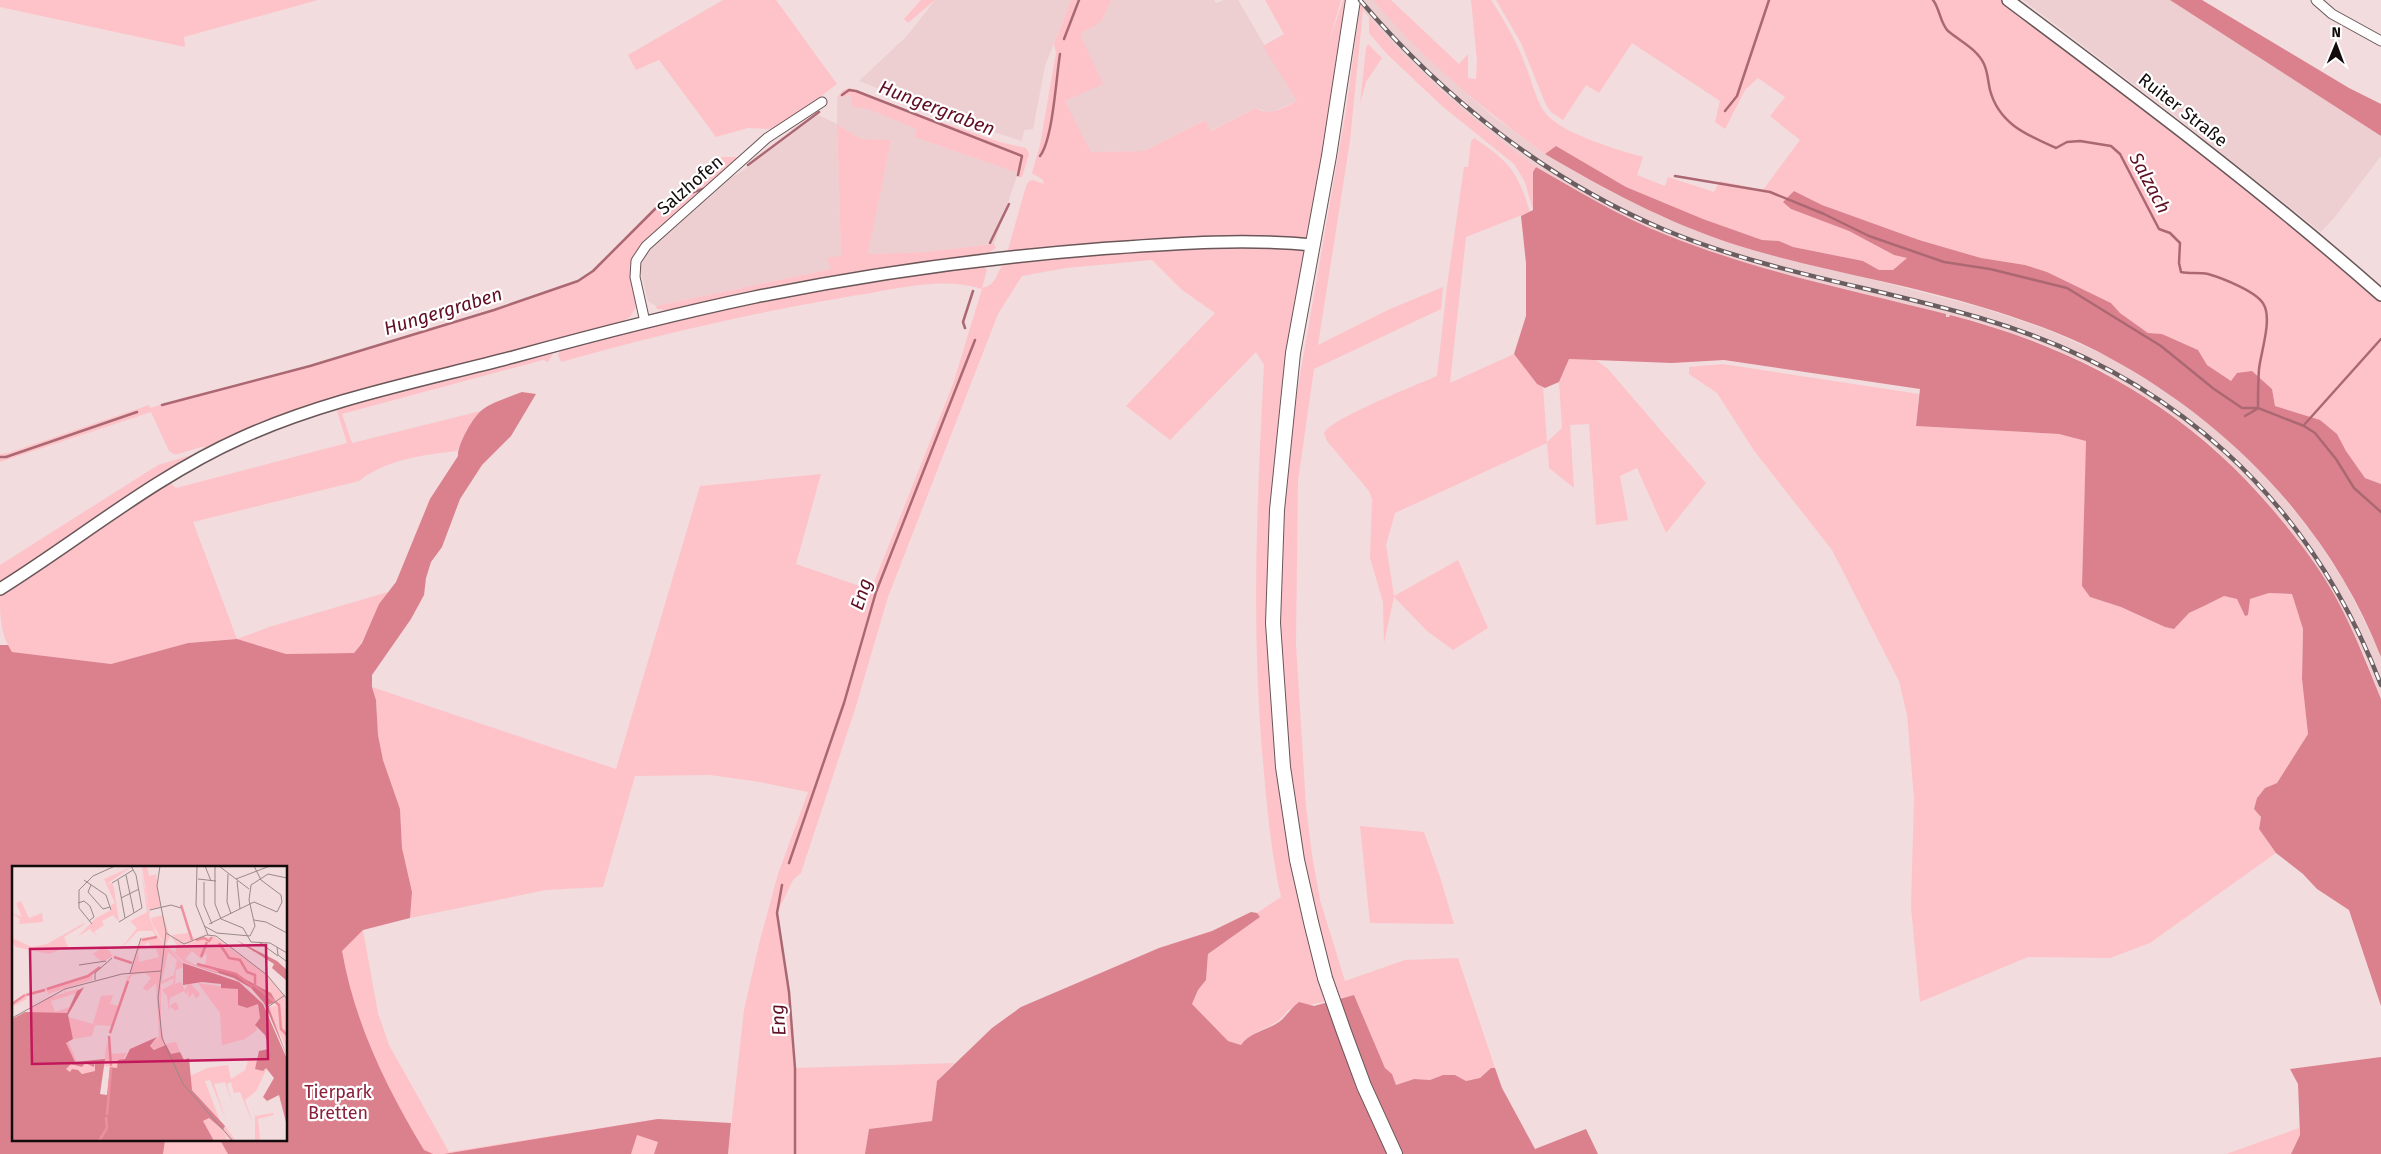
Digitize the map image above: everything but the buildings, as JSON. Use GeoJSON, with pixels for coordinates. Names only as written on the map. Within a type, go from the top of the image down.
{"type":"FeatureCollection","features":[{"type":"Feature","properties":{"kind":"main road"},"geometry":{"type":"LineString","coordinates":[[1353,0],[1313,245],[1293,353],[1277,510],[1273,623],[1283,767],[1297,860],[1325,978],[1364,1086],[1395,1154]]}},
{"type":"Feature","properties":{"kind":"street","name":"Ruiter Straße"},"geometry":{"type":"LineString","coordinates":[[2008,0],[2163,116],[2332,252],[2381,295]]}},
{"type":"Feature","properties":{"kind":"street"},"geometry":{"type":"LineString","coordinates":[[2316,0],[2332,14],[2381,42]]}},
{"type":"Feature","properties":{"kind":"street","name":"Salzhofen"},"geometry":{"type":"LineString","coordinates":[[645,322],[635,277],[636,261],[646,246],[768,138],[822,102]]}},
{"type":"Feature","properties":{"kind":"street"},"geometry":{"type":"LineString","coordinates":[[0,589],[157,483],[241,438],[338,403],[645,322],[755,297],[841,281],[998,258],[1177,244],[1268,243],[1313,245]]}},
{"type":"Feature","properties":{"kind":"shaded area"},"geometry":{"type":"Polygon","coordinates":[[[935,0],[1071,0],[1045,66],[1033,129],[1024,130],[1022,141],[975,126],[859,81],[907,36],[935,0]]]}},
{"type":"Feature","properties":{"kind":"shaded area"},"geometry":{"type":"Polygon","coordinates":[[[1111,0],[1214,0],[1216,3],[1224,0],[1238,0],[1297,101],[1270,113],[1256,108],[1210,131],[1204,120],[1144,151],[1091,152],[1065,101],[1102,84],[1080,34],[1101,22],[1111,0]]]}},
{"type":"Feature","properties":{"kind":"shaded area"},"geometry":{"type":"Polygon","coordinates":[[[1354,0],[1373,0],[1434,64],[1490,114],[1545,154],[1605,189],[1669,220],[1734,244],[1983,308],[2045,329],[2107,356],[2165,391],[2218,431],[2268,479],[2311,531],[2347,586],[2377,647],[2381,657],[2381,699],[2364,654],[2299,541],[2257,490],[2209,443],[2157,404],[2101,370],[2041,343],[1979,322],[1950,315],[1949,317],[1946,314],[1728,258],[1663,234],[1597,202],[1536,167],[1479,125],[1423,75],[1354,0]]]}},
{"type":"Feature","properties":{"kind":"shaded area"},"geometry":{"type":"Polygon","coordinates":[[[2023,0],[2170,0],[2381,136],[2381,156],[2334,218],[2321,232],[2169,111],[2023,0]]]}},
{"type":"Feature","properties":{"kind":"shaded area"},"geometry":{"type":"Polygon","coordinates":[[[850,95],[853,107],[868,109],[918,129],[914,137],[1018,173],[994,244],[926,252],[868,254],[891,140],[861,139],[837,125],[841,257],[831,269],[656,306],[648,301],[640,269],[646,246],[718,184],[738,174],[818,115],[837,124],[837,98],[850,95]]]}},
{"type":"Feature","properties":{"kind":"green space"},"geometry":{"type":"Polygon","coordinates":[[[0,0],[318,0],[184,37],[185,47],[0,7],[0,0]]]}},
{"type":"Feature","properties":{"kind":"green space"},"geometry":{"type":"Polygon","coordinates":[[[723,0],[776,0],[837,84],[780,127],[768,129],[748,128],[716,137],[659,60],[636,70],[628,55],[723,0]]]}},
{"type":"Feature","properties":{"kind":"green space"},"geometry":{"type":"Polygon","coordinates":[[[921,0],[935,0],[908,23],[904,19],[921,0]]]}},
{"type":"Feature","properties":{"kind":"green space"},"geometry":{"type":"Polygon","coordinates":[[[1071,0],[1111,0],[1101,22],[1080,34],[1103,84],[1065,101],[1091,152],[1144,151],[1205,120],[1211,131],[1256,108],[1261,111],[1271,112],[1282,109],[1297,101],[1263,46],[1284,34],[1265,0],[1341,0],[1329,42],[1343,0],[1353,0],[1290,329],[1278,502],[1346,110],[1361,0],[1364,0],[1350,141],[1318,345],[1390,309],[1443,287],[1441,309],[1314,369],[1298,481],[1296,644],[1306,806],[1312,855],[1320,900],[1345,981],[1405,960],[1458,958],[1495,1068],[1491,1068],[1480,1078],[1466,1081],[1455,1075],[1443,1075],[1430,1080],[1414,1079],[1396,1085],[1392,1074],[1385,1068],[1354,995],[1288,1010],[1277,1022],[1252,1035],[1241,1045],[1228,1041],[1192,1004],[1198,990],[1206,980],[1208,954],[1260,917],[1257,913],[1281,897],[1268,813],[1259,712],[1257,662],[1257,514],[1264,365],[1256,352],[1170,440],[1126,406],[1215,313],[1182,290],[1152,260],[1066,268],[1022,276],[998,314],[888,597],[856,706],[801,873],[793,880],[777,913],[789,992],[795,1068],[954,1063],[937,1081],[932,1121],[869,1129],[865,1154],[728,1154],[744,1010],[778,874],[808,792],[760,782],[710,775],[635,776],[603,887],[546,890],[410,918],[412,892],[402,848],[400,809],[383,760],[378,735],[376,700],[372,687],[616,769],[700,486],[821,474],[796,564],[871,590],[953,384],[982,289],[952,284],[904,287],[708,324],[561,362],[558,355],[561,349],[649,325],[845,283],[981,265],[987,270],[982,288],[987,287],[995,279],[1004,264],[1026,186],[1029,181],[1033,180],[1044,184],[1043,180],[1032,173],[1040,145],[1056,53],[1054,44],[1071,0]]]}},
{"type":"Feature","properties":{"kind":"green space"},"geometry":{"type":"Polygon","coordinates":[[[1373,0],[1391,0],[1459,64],[1468,54],[1468,78],[1476,79],[1477,61],[1471,0],[1491,0],[1518,48],[1539,103],[1546,114],[1554,121],[1578,135],[1643,157],[1637,175],[1665,186],[1668,177],[1714,192],[1720,181],[1763,190],[1800,140],[1770,116],[1785,97],[1758,78],[1745,90],[1725,129],[1715,122],[1720,101],[1632,43],[1599,93],[1586,85],[1563,120],[1551,112],[1546,105],[1521,43],[1496,0],[2001,0],[2160,119],[2381,295],[2381,484],[2365,478],[2346,451],[2337,434],[2296,413],[2275,406],[2272,389],[2252,371],[2231,382],[2207,365],[2198,350],[2162,334],[2148,333],[2120,313],[2111,303],[2047,272],[2025,265],[1981,258],[1919,240],[1822,205],[1794,191],[1791,209],[1849,231],[1894,255],[1908,258],[1893,270],[1879,270],[1863,261],[1793,247],[1779,241],[1762,240],[1703,219],[1626,187],[1556,146],[1545,154],[1454,82],[1412,43],[1373,0]]]}},
{"type":"Feature","properties":{"kind":"green space"},"geometry":{"type":"Polygon","coordinates":[[[2170,0],[2202,0],[2349,88],[2381,104],[2381,136],[2170,0]]]}},
{"type":"Feature","properties":{"kind":"green space"},"geometry":{"type":"Polygon","coordinates":[[[1369,17],[1427,78],[1536,167],[1533,172],[1533,210],[1525,182],[1514,164],[1442,106],[1386,53],[1369,33],[1369,17]]]}},
{"type":"Feature","properties":{"kind":"green space"},"geometry":{"type":"Polygon","coordinates":[[[1368,44],[1382,58],[1366,82],[1360,104],[1366,48],[1368,44]]]}},
{"type":"Feature","properties":{"kind":"green space"},"geometry":{"type":"Polygon","coordinates":[[[850,88],[917,114],[1000,142],[1026,148],[1029,154],[1022,177],[1017,177],[1018,173],[914,137],[917,129],[868,109],[853,107],[850,95],[837,98],[843,90],[850,88]]]}},
{"type":"Feature","properties":{"kind":"green space"},"geometry":{"type":"Polygon","coordinates":[[[837,124],[861,139],[891,140],[868,254],[926,252],[994,244],[996,248],[988,253],[832,277],[671,311],[657,309],[656,306],[831,269],[827,258],[841,256],[837,124]]]}},
{"type":"Feature","properties":{"kind":"green space"},"geometry":{"type":"Polygon","coordinates":[[[1474,138],[1496,154],[1511,169],[1526,198],[1530,212],[1466,237],[1450,383],[1514,354],[1537,384],[1543,387],[1547,442],[1562,428],[1559,382],[1569,359],[1596,360],[1608,369],[1706,483],[1666,533],[1637,468],[1620,476],[1628,520],[1596,525],[1589,424],[1570,425],[1574,488],[1549,468],[1547,443],[1395,513],[1386,545],[1394,596],[1458,560],[1488,628],[1453,650],[1427,631],[1394,597],[1384,643],[1383,602],[1370,558],[1372,499],[1369,491],[1327,441],[1324,433],[1342,419],[1437,376],[1447,286],[1464,167],[1468,167],[1471,141],[1474,138]]]}},
{"type":"Feature","properties":{"kind":"green space"},"geometry":{"type":"Polygon","coordinates":[[[1556,146],[1626,187],[1703,219],[1762,240],[1779,241],[1793,247],[1863,261],[1879,270],[1893,270],[1907,258],[1894,255],[1849,231],[1791,209],[1783,202],[1794,191],[1822,205],[1919,240],[1981,258],[2025,265],[2047,272],[2111,303],[2120,313],[2148,333],[2162,334],[2198,350],[2207,365],[2231,381],[2237,373],[2252,371],[2272,389],[2275,406],[2320,420],[2337,434],[2346,451],[2365,478],[2381,484],[2381,657],[2360,610],[2334,565],[2305,523],[2271,483],[2234,446],[2195,413],[2152,383],[2094,349],[2017,318],[1954,299],[1764,253],[1684,226],[1614,192],[1545,154],[1556,146]]]}},
{"type":"Feature","properties":{"kind":"green space"},"geometry":{"type":"Polygon","coordinates":[[[722,157],[741,157],[631,261],[630,278],[636,307],[630,317],[618,324],[484,359],[210,448],[201,447],[175,455],[169,451],[151,412],[0,462],[0,454],[8,453],[149,405],[150,408],[182,398],[310,366],[494,310],[578,281],[593,271],[661,203],[722,157]]]}},
{"type":"Feature","properties":{"kind":"green space"},"geometry":{"type":"Polygon","coordinates":[[[1536,167],[1631,219],[1698,247],[1804,279],[1946,314],[1946,317],[1950,315],[1998,329],[2088,365],[2130,388],[2171,415],[2209,445],[2245,479],[2294,535],[2329,585],[2354,634],[2381,699],[2381,1006],[2349,910],[2317,889],[2303,874],[2276,853],[2259,829],[2261,817],[2254,809],[2257,798],[2265,788],[2277,783],[2308,734],[2302,679],[2303,629],[2292,594],[2269,593],[2250,599],[2248,615],[2245,616],[2237,599],[2224,596],[2189,613],[2174,629],[2165,627],[2121,607],[2090,597],[2082,586],[2086,441],[2059,434],[1916,426],[1920,389],[1724,360],[1672,363],[1569,359],[1559,382],[1545,388],[1537,384],[1514,354],[1526,316],[1526,263],[1521,216],[1533,210],[1533,172],[1536,167]]]}},
{"type":"Feature","properties":{"kind":"green space"},"geometry":{"type":"Polygon","coordinates":[[[550,352],[553,354],[548,362],[543,360],[342,414],[352,443],[481,411],[466,431],[457,451],[406,459],[381,468],[359,481],[193,522],[237,639],[269,627],[388,592],[364,639],[354,653],[286,654],[236,639],[188,643],[111,664],[12,652],[8,645],[2,624],[0,594],[169,482],[176,488],[347,443],[336,408],[550,352]]]}},
{"type":"Feature","properties":{"kind":"green space"},"geometry":{"type":"Polygon","coordinates":[[[1723,364],[1919,394],[1916,426],[2059,434],[2086,440],[2082,586],[2090,597],[2121,607],[2165,627],[2174,629],[2189,613],[2224,596],[2237,598],[2245,616],[2250,599],[2269,593],[2292,594],[2303,629],[2302,679],[2308,734],[2277,783],[2265,788],[2257,798],[2254,809],[2261,817],[2259,829],[2276,853],[2150,943],[2110,958],[2028,957],[1920,1002],[1911,907],[1914,798],[1907,715],[1899,681],[1832,550],[1755,452],[1717,393],[1689,374],[1689,367],[1723,364]]]}},
{"type":"Feature","properties":{"kind":"green space","name":"Tierpark Bretten"},"geometry":{"type":"Polygon","coordinates":[[[522,392],[536,394],[511,436],[482,465],[460,499],[442,547],[431,562],[426,578],[424,595],[411,619],[372,675],[378,735],[383,760],[400,809],[402,848],[412,892],[410,918],[363,930],[342,951],[355,1004],[385,1079],[424,1150],[433,1154],[228,1154],[221,1142],[288,1142],[288,866],[12,866],[12,1142],[165,1142],[163,1154],[0,1154],[0,645],[8,645],[12,652],[111,664],[188,643],[237,639],[286,654],[354,653],[362,643],[379,604],[396,582],[430,499],[458,456],[460,445],[470,425],[482,410],[522,392]]]}},
{"type":"Feature","properties":{"kind":"green space"},"geometry":{"type":"Polygon","coordinates":[[[198,453],[0,582],[0,565],[158,465],[198,453]]]}},
{"type":"Feature","properties":{"kind":"green space"},"geometry":{"type":"Polygon","coordinates":[[[1360,826],[1424,832],[1454,924],[1370,923],[1360,826]]]}},
{"type":"Feature","properties":{"kind":"green space"},"geometry":{"type":"Polygon","coordinates":[[[1251,912],[1257,913],[1260,917],[1208,954],[1206,980],[1198,990],[1192,1004],[1228,1041],[1241,1045],[1249,1037],[1279,1022],[1299,1002],[1314,1006],[1354,995],[1385,1068],[1392,1074],[1396,1085],[1414,1079],[1430,1080],[1443,1075],[1455,1075],[1466,1081],[1480,1078],[1491,1068],[1495,1068],[1502,1088],[1535,1149],[1586,1129],[1598,1154],[865,1154],[869,1129],[932,1121],[937,1081],[992,1028],[1021,1007],[1159,948],[1212,931],[1251,912]]]}},
{"type":"Feature","properties":{"kind":"green space","name":"Tierpark Bretten"},"geometry":{"type":"Polygon","coordinates":[[[363,930],[378,1013],[389,1045],[449,1152],[658,1119],[657,1123],[710,1154],[156,1154],[157,1142],[288,1142],[288,1133],[342,950],[363,930]]]}},
{"type":"Feature","properties":{"kind":"green space"},"geometry":{"type":"Polygon","coordinates":[[[2381,1057],[2381,1154],[2291,1154],[2300,1135],[2298,1084],[2290,1069],[2381,1057]]]}},
{"type":"Feature","properties":{"kind":"green space"},"geometry":{"type":"Polygon","coordinates":[[[658,1119],[731,1123],[728,1154],[654,1154],[658,1142],[637,1135],[631,1154],[444,1154],[658,1119]]]}},
{"type":"Feature","properties":{"kind":"green space"},"geometry":{"type":"Polygon","coordinates":[[[2299,1128],[2300,1135],[2291,1154],[2226,1154],[2299,1128]]]}},
{"type":"Feature","properties":{"kind":"waterway","name":"Hungergraben"},"geometry":{"type":"LineString","coordinates":[[1064,39],[1079,0]]}},
{"type":"Feature","properties":{"kind":"waterway"},"geometry":{"type":"LineString","coordinates":[[1725,111],[1737,96],[1769,0]]}},
{"type":"Feature","properties":{"kind":"waterway","name":"Salzach"},"geometry":{"type":"LineString","coordinates":[[1933,0],[1948,31],[1973,50],[1981,59],[1985,67],[1994,102],[2007,120],[2025,133],[2056,148],[2067,142],[2080,141],[2111,146],[2120,154],[2159,229],[2170,233],[2180,243],[2179,263],[2181,272],[2205,273],[2214,276],[2239,286],[2260,300],[2264,305],[2267,319],[2259,369],[2258,408],[2304,426],[2315,433],[2336,459],[2354,488],[2381,512]]}},
{"type":"Feature","properties":{"kind":"waterway","name":"Hungergraben"},"geometry":{"type":"LineString","coordinates":[[1040,156],[1051,123],[1060,54]]}},
{"type":"Feature","properties":{"kind":"waterway","name":"Hungergraben"},"geometry":{"type":"LineString","coordinates":[[842,95],[849,90],[856,91],[1022,156],[1018,175]]}},
{"type":"Feature","properties":{"kind":"waterway","name":"Hungergraben"},"geometry":{"type":"LineString","coordinates":[[748,165],[819,112]]}},
{"type":"Feature","properties":{"kind":"waterway"},"geometry":{"type":"LineString","coordinates":[[1675,176],[1770,192],[1824,214],[1869,236],[1944,262],[1990,269],[2067,288],[2161,346],[2214,389],[2242,408],[2258,408]]}},
{"type":"Feature","properties":{"kind":"waterway","name":"Hungergraben"},"geometry":{"type":"LineString","coordinates":[[162,405],[310,366],[494,310],[578,281],[593,271],[661,203],[703,189]]}},
{"type":"Feature","properties":{"kind":"waterway","name":"Eng"},"geometry":{"type":"LineString","coordinates":[[990,243],[1009,204]]}},
{"type":"Feature","properties":{"kind":"waterway","name":"Eng"},"geometry":{"type":"LineString","coordinates":[[965,328],[963,322],[973,291]]}},
{"type":"Feature","properties":{"kind":"waterway"},"geometry":{"type":"LineString","coordinates":[[2304,425],[2381,339]]}},
{"type":"Feature","properties":{"kind":"waterway","name":"Eng"},"geometry":{"type":"LineString","coordinates":[[789,863],[844,703],[876,592],[975,340]]}},
{"type":"Feature","properties":{"kind":"waterway"},"geometry":{"type":"LineString","coordinates":[[2245,416],[2257,409]]}},
{"type":"Feature","properties":{"kind":"waterway","name":"Hungergraben"},"geometry":{"type":"LineString","coordinates":[[0,457],[6,457],[137,412]]}},
{"type":"Feature","properties":{"kind":"waterway","name":"Eng"},"geometry":{"type":"LineString","coordinates":[[782,885],[777,913],[789,992],[795,1068],[795,1154]]}},
{"type":"Feature","properties":{"kind":"railway"},"geometry":{"type":"LineString","coordinates":[[1360,0],[1426,70],[1499,133],[1579,187],[1621,210],[1703,245],[1781,268],[1980,318],[2050,342],[2114,373],[2173,409],[2226,452],[2273,501],[2315,557],[2351,618],[2381,685]]}}]}
